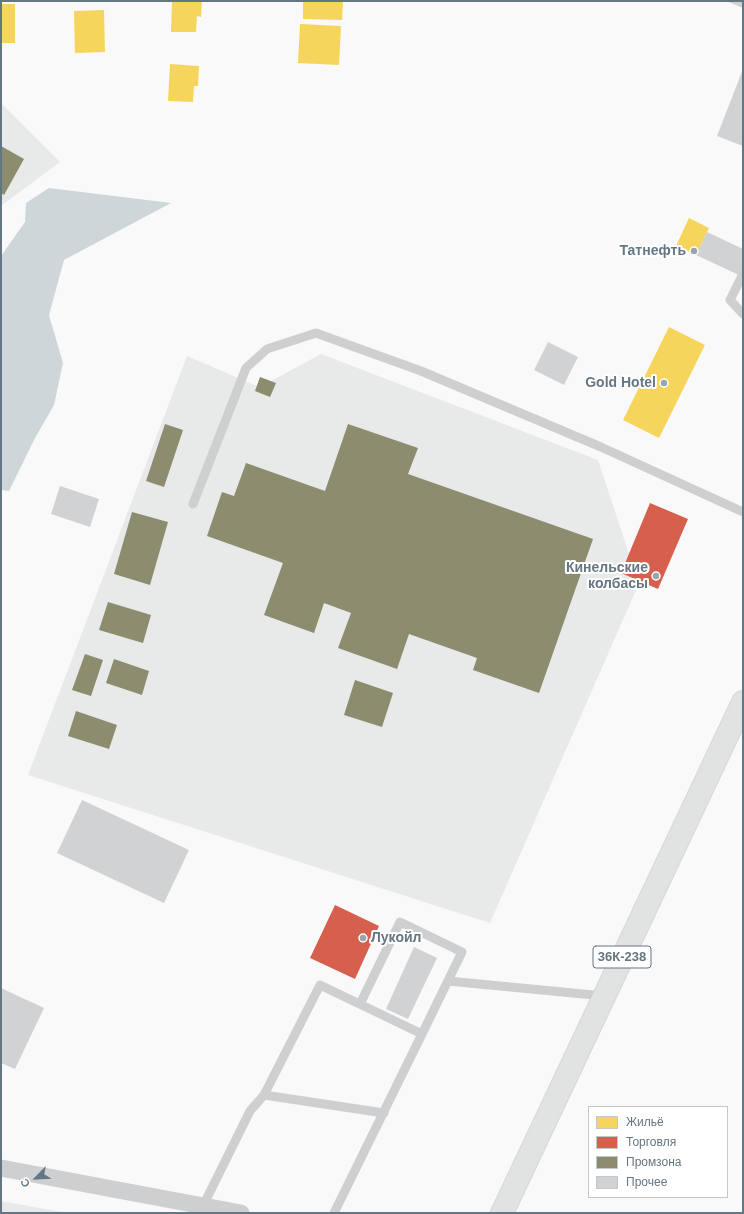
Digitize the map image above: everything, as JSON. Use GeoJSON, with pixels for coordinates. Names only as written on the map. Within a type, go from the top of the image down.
{"type":"FeatureCollection","features":[{"type":"Feature","properties":{"kind":"main road","name":"36К-238"},"geometry":{"type":"LineString","coordinates":[[502,1213],[743,702]]}},
{"type":"Feature","properties":{"kind":"street"},"geometry":{"type":"LineString","coordinates":[[1,1168],[241,1213]]}},
{"type":"Feature","properties":{"kind":"lane"},"geometry":{"type":"LineString","coordinates":[[743,274],[730,300],[743,314]]}},
{"type":"Feature","properties":{"kind":"lane"},"geometry":{"type":"LineString","coordinates":[[193,504],[246,368],[266,349],[316,332],[421,371],[601,447],[743,512]]}},
{"type":"Feature","properties":{"kind":"lane"},"geometry":{"type":"LineString","coordinates":[[334,1213],[462,952],[400,922],[360,1004]]}},
{"type":"Feature","properties":{"kind":"lane"},"geometry":{"type":"LineString","coordinates":[[448,981],[604,996]]}},
{"type":"Feature","properties":{"kind":"lane"},"geometry":{"type":"LineString","coordinates":[[203,1206],[250,1112],[264,1095],[320,984],[422,1034]]}},
{"type":"Feature","properties":{"kind":"lane"},"geometry":{"type":"LineString","coordinates":[[264,1095],[384,1112]]}},
{"type":"Feature","properties":{"kind":"shaded area"},"geometry":{"type":"Polygon","coordinates":[[[1,103],[60,162],[1,206],[1,103]]]}},
{"type":"Feature","properties":{"kind":"shaded area"},"geometry":{"type":"Polygon","coordinates":[[[49,188],[171,203],[64,260],[49,315],[63,363],[54,405],[35,438],[9,491],[1,490],[1,256],[25,222],[26,203],[49,188]]]}},
{"type":"Feature","properties":{"kind":"shaded area"},"geometry":{"type":"Polygon","coordinates":[[[321,354],[598,460],[629,554],[621,573],[640,581],[490,923],[28,775],[187,356],[257,386],[260,377],[271,381],[321,354]]]}},
{"type":"Feature","properties":{"kind":"shaded area"},"geometry":{"type":"Polygon","coordinates":[[[1,1201],[67,1213],[1,1213],[1,1201]]]}},
{"type":"Feature","properties":{"kind":"building: Жильё"},"geometry":{"type":"Polygon","coordinates":[[[172,1],[202,1],[201,17],[197,16],[196,32],[171,32],[172,1]]]}},
{"type":"Feature","properties":{"kind":"building: Жильё"},"geometry":{"type":"Polygon","coordinates":[[[303,1],[343,1],[342,20],[303,19],[303,1]]]}},
{"type":"Feature","properties":{"kind":"building: Жильё"},"geometry":{"type":"Polygon","coordinates":[[[1,4],[15,4],[15,43],[1,43],[1,4]]]}},
{"type":"Feature","properties":{"kind":"building: Жильё"},"geometry":{"type":"Polygon","coordinates":[[[104,10],[105,52],[75,53],[74,11],[104,10]]]}},
{"type":"Feature","properties":{"kind":"building: Жильё"},"geometry":{"type":"Polygon","coordinates":[[[300,24],[341,26],[339,65],[298,63],[300,24]]]}},
{"type":"Feature","properties":{"kind":"building: Жильё"},"geometry":{"type":"Polygon","coordinates":[[[170,64],[199,66],[198,86],[194,86],[193,102],[168,101],[170,64]]]}},
{"type":"Feature","properties":{"kind":"building: Жильё"},"geometry":{"type":"Polygon","coordinates":[[[689,218],[709,228],[696,255],[676,246],[689,218]]]}},
{"type":"Feature","properties":{"kind":"building: Жильё","name":"Gold Hotel"},"geometry":{"type":"Polygon","coordinates":[[[669,327],[705,345],[659,438],[623,420],[669,327]]]}},
{"type":"Feature","properties":{"kind":"building: Торговля"},"geometry":{"type":"Polygon","coordinates":[[[650,503],[688,519],[658,589],[621,573],[650,503]]]}},
{"type":"Feature","properties":{"kind":"building: Торговля"},"geometry":{"type":"Polygon","coordinates":[[[335,905],[379,926],[355,979],[310,958],[335,905]]]}},
{"type":"Feature","properties":{"kind":"building: Промзона"},"geometry":{"type":"Polygon","coordinates":[[[1,146],[24,159],[4,195],[1,193],[1,146]]]}},
{"type":"Feature","properties":{"kind":"building: Промзона"},"geometry":{"type":"Polygon","coordinates":[[[260,377],[276,383],[270,397],[255,391],[260,377]]]}},
{"type":"Feature","properties":{"kind":"building: Промзона"},"geometry":{"type":"Polygon","coordinates":[[[165,424],[183,430],[164,487],[146,481],[165,424]]]}},
{"type":"Feature","properties":{"kind":"building: Промзона"},"geometry":{"type":"Polygon","coordinates":[[[348,424],[418,448],[408,474],[593,539],[539,693],[473,670],[477,658],[409,634],[397,669],[338,648],[351,613],[324,603],[314,633],[264,615],[283,563],[207,536],[222,492],[234,496],[246,463],[325,491],[348,424]]]}},
{"type":"Feature","properties":{"kind":"building: Промзона"},"geometry":{"type":"Polygon","coordinates":[[[132,512],[168,522],[150,585],[114,574],[132,512]]]}},
{"type":"Feature","properties":{"kind":"building: Промзона"},"geometry":{"type":"Polygon","coordinates":[[[108,602],[151,615],[143,643],[99,630],[108,602]]]}},
{"type":"Feature","properties":{"kind":"building: Промзона"},"geometry":{"type":"Polygon","coordinates":[[[85,654],[103,660],[91,696],[72,690],[85,654]]]}},
{"type":"Feature","properties":{"kind":"building: Промзона"},"geometry":{"type":"Polygon","coordinates":[[[114,659],[149,671],[142,695],[106,683],[114,659]]]}},
{"type":"Feature","properties":{"kind":"building: Промзона"},"geometry":{"type":"Polygon","coordinates":[[[355,680],[393,693],[382,727],[344,715],[355,680]]]}},
{"type":"Feature","properties":{"kind":"building: Промзона"},"geometry":{"type":"Polygon","coordinates":[[[76,711],[117,725],[109,749],[68,736],[76,711]]]}},
{"type":"Feature","properties":{"kind":"building: Прочее"},"geometry":{"type":"Polygon","coordinates":[[[726,1],[743,1],[743,8],[726,1]]]}},
{"type":"Feature","properties":{"kind":"building: Прочее"},"geometry":{"type":"Polygon","coordinates":[[[743,69],[743,146],[717,136],[743,69]]]}},
{"type":"Feature","properties":{"kind":"building: Прочее"},"geometry":{"type":"Polygon","coordinates":[[[707,232],[743,249],[743,277],[696,255],[707,232]]]}},
{"type":"Feature","properties":{"kind":"building: Прочее"},"geometry":{"type":"Polygon","coordinates":[[[548,342],[578,357],[564,385],[534,370],[548,342]]]}},
{"type":"Feature","properties":{"kind":"building: Прочее"},"geometry":{"type":"Polygon","coordinates":[[[60,486],[99,499],[90,527],[51,514],[60,486]]]}},
{"type":"Feature","properties":{"kind":"building: Прочее"},"geometry":{"type":"Polygon","coordinates":[[[82,800],[189,850],[164,903],[57,853],[82,800]]]}},
{"type":"Feature","properties":{"kind":"building: Прочее"},"geometry":{"type":"Polygon","coordinates":[[[414,947],[437,958],[408,1019],[386,1009],[414,947]]]}},
{"type":"Feature","properties":{"kind":"building: Прочее"},"geometry":{"type":"Polygon","coordinates":[[[1,988],[44,1008],[15,1069],[1,1063],[1,988]]]}},
{"type":"Feature","properties":{"kind":"place","name":"Татнефть"},"geometry":{"type":"Point","coordinates":[694,251]}},
{"type":"Feature","properties":{"kind":"place","name":"Gold Hotel"},"geometry":{"type":"Point","coordinates":[664,383]}},
{"type":"Feature","properties":{"kind":"place","name":"Кинельские колбасы"},"geometry":{"type":"Point","coordinates":[656,576]}},
{"type":"Feature","properties":{"kind":"place","name":"Лукойл"},"geometry":{"type":"Point","coordinates":[363,938]}}]}
